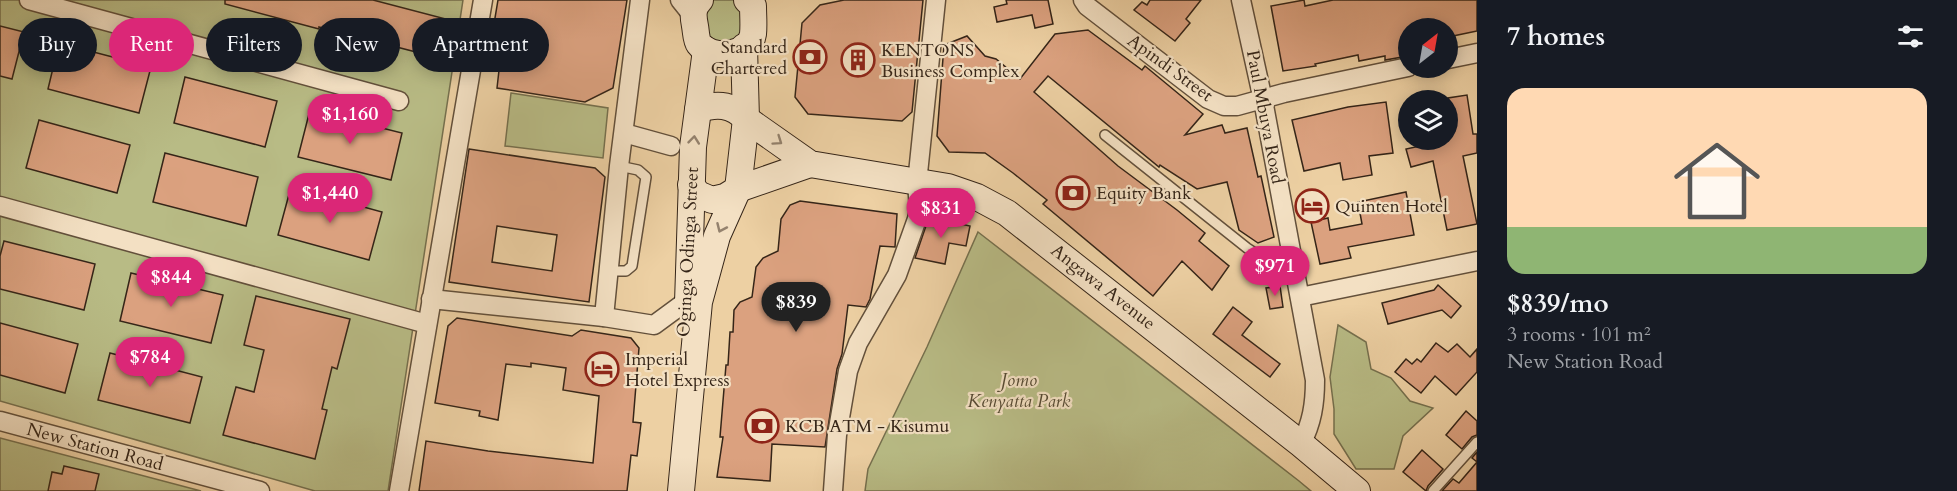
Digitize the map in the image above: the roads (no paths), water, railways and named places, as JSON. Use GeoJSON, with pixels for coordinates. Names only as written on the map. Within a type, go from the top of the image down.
{"type":"FeatureCollection","features":[{"type":"Feature","properties":{"kind":"main road"},"geometry":{"type":"LineString","coordinates":[[692,4],[699,43],[706,50],[715,54],[726,54],[744,47],[753,36],[757,2]]}},
{"type":"Feature","properties":{"kind":"main road","name":"Oginga Odinga Street"},"geometry":{"type":"LineString","coordinates":[[667,491],[694,301],[717,236],[738,189],[746,119],[744,47]]}},
{"type":"Feature","properties":{"kind":"main road","name":"Oginga Odinga Street"},"geometry":{"type":"LineString","coordinates":[[681,491],[694,301],[691,185],[706,50]]}},
{"type":"Feature","properties":{"kind":"main road","name":"Angawa Avenue"},"geometry":{"type":"LineString","coordinates":[[698,110],[710,105],[723,105],[738,110],[746,119],[810,164],[948,187],[977,197],[1007,213],[1301,444],[1357,491]]}},
{"type":"Feature","properties":{"kind":"main road","name":"Angawa Avenue"},"geometry":{"type":"LineString","coordinates":[[691,185],[699,194],[712,200],[810,164]]}},
{"type":"Feature","properties":{"kind":"street"},"geometry":{"type":"LineString","coordinates":[[29,0],[399,101]]}},
{"type":"Feature","properties":{"kind":"street"},"geometry":{"type":"LineString","coordinates":[[399,491],[483,0]]}},
{"type":"Feature","properties":{"kind":"street"},"geometry":{"type":"LineString","coordinates":[[604,317],[619,166],[640,0]]}},
{"type":"Feature","properties":{"kind":"street"},"geometry":{"type":"LineString","coordinates":[[833,491],[837,435],[848,371],[858,343],[897,275],[917,219],[919,209],[917,183],[936,0]]}},
{"type":"Feature","properties":{"kind":"street","name":"Apindi Street"},"geometry":{"type":"LineString","coordinates":[[1083,0],[1087,6],[1208,99],[1224,106],[1238,106],[1284,93],[1398,69]]}},
{"type":"Feature","properties":{"kind":"street","name":"Paul Mbuya Road"},"geometry":{"type":"LineString","coordinates":[[1241,0],[1263,100],[1315,380],[1315,404],[1310,428],[1301,444]]}},
{"type":"Feature","properties":{"kind":"street"},"geometry":{"type":"LineString","coordinates":[[1458,57],[1477,53]]}},
{"type":"Feature","properties":{"kind":"street"},"geometry":{"type":"LineString","coordinates":[[624,133],[671,146]]}},
{"type":"Feature","properties":{"kind":"street"},"geometry":{"type":"LineString","coordinates":[[0,206],[427,324]]}},
{"type":"Feature","properties":{"kind":"street"},"geometry":{"type":"LineString","coordinates":[[1300,297],[1477,261]]}},
{"type":"Feature","properties":{"kind":"street"},"geometry":{"type":"LineString","coordinates":[[431,299],[604,317],[654,325],[694,301]]}},
{"type":"Feature","properties":{"kind":"street","name":"New Station Road"},"geometry":{"type":"LineString","coordinates":[[0,421],[199,482],[260,491]]}},
{"type":"Feature","properties":{"kind":"lane"},"geometry":{"type":"LineString","coordinates":[[1105,135],[1247,248],[1262,257],[1294,261]]}},
{"type":"Feature","properties":{"kind":"lane"},"geometry":{"type":"LineString","coordinates":[[609,271],[626,271],[632,266],[646,177],[638,170],[619,166]]}},
{"type":"Feature","properties":{"kind":"lane"},"geometry":{"type":"LineString","coordinates":[[1433,491],[1477,442]]}},
{"type":"Feature","properties":{"kind":"place","name":"Standard Chartered"},"geometry":{"type":"Point","coordinates":[810,57]}},
{"type":"Feature","properties":{"kind":"place","name":"KENTONS Business Complex"},"geometry":{"type":"Point","coordinates":[858,60]}},
{"type":"Feature","properties":{"kind":"place","name":"Equity Bank"},"geometry":{"type":"Point","coordinates":[1073,193]}},
{"type":"Feature","properties":{"kind":"place","name":"Quinten Hotel"},"geometry":{"type":"Point","coordinates":[1312,206]}},
{"type":"Feature","properties":{"kind":"place","name":"Imperial Hotel Express"},"geometry":{"type":"Point","coordinates":[602,369]}},
{"type":"Feature","properties":{"kind":"place","name":"KCB ATM - Kisumu"},"geometry":{"type":"Point","coordinates":[762,426]}},
{"type":"Feature","properties":{"kind":"park label","name":"Jomo Kenyatta Park"},"geometry":{"type":"Point","coordinates":[1019,390]}}]}
